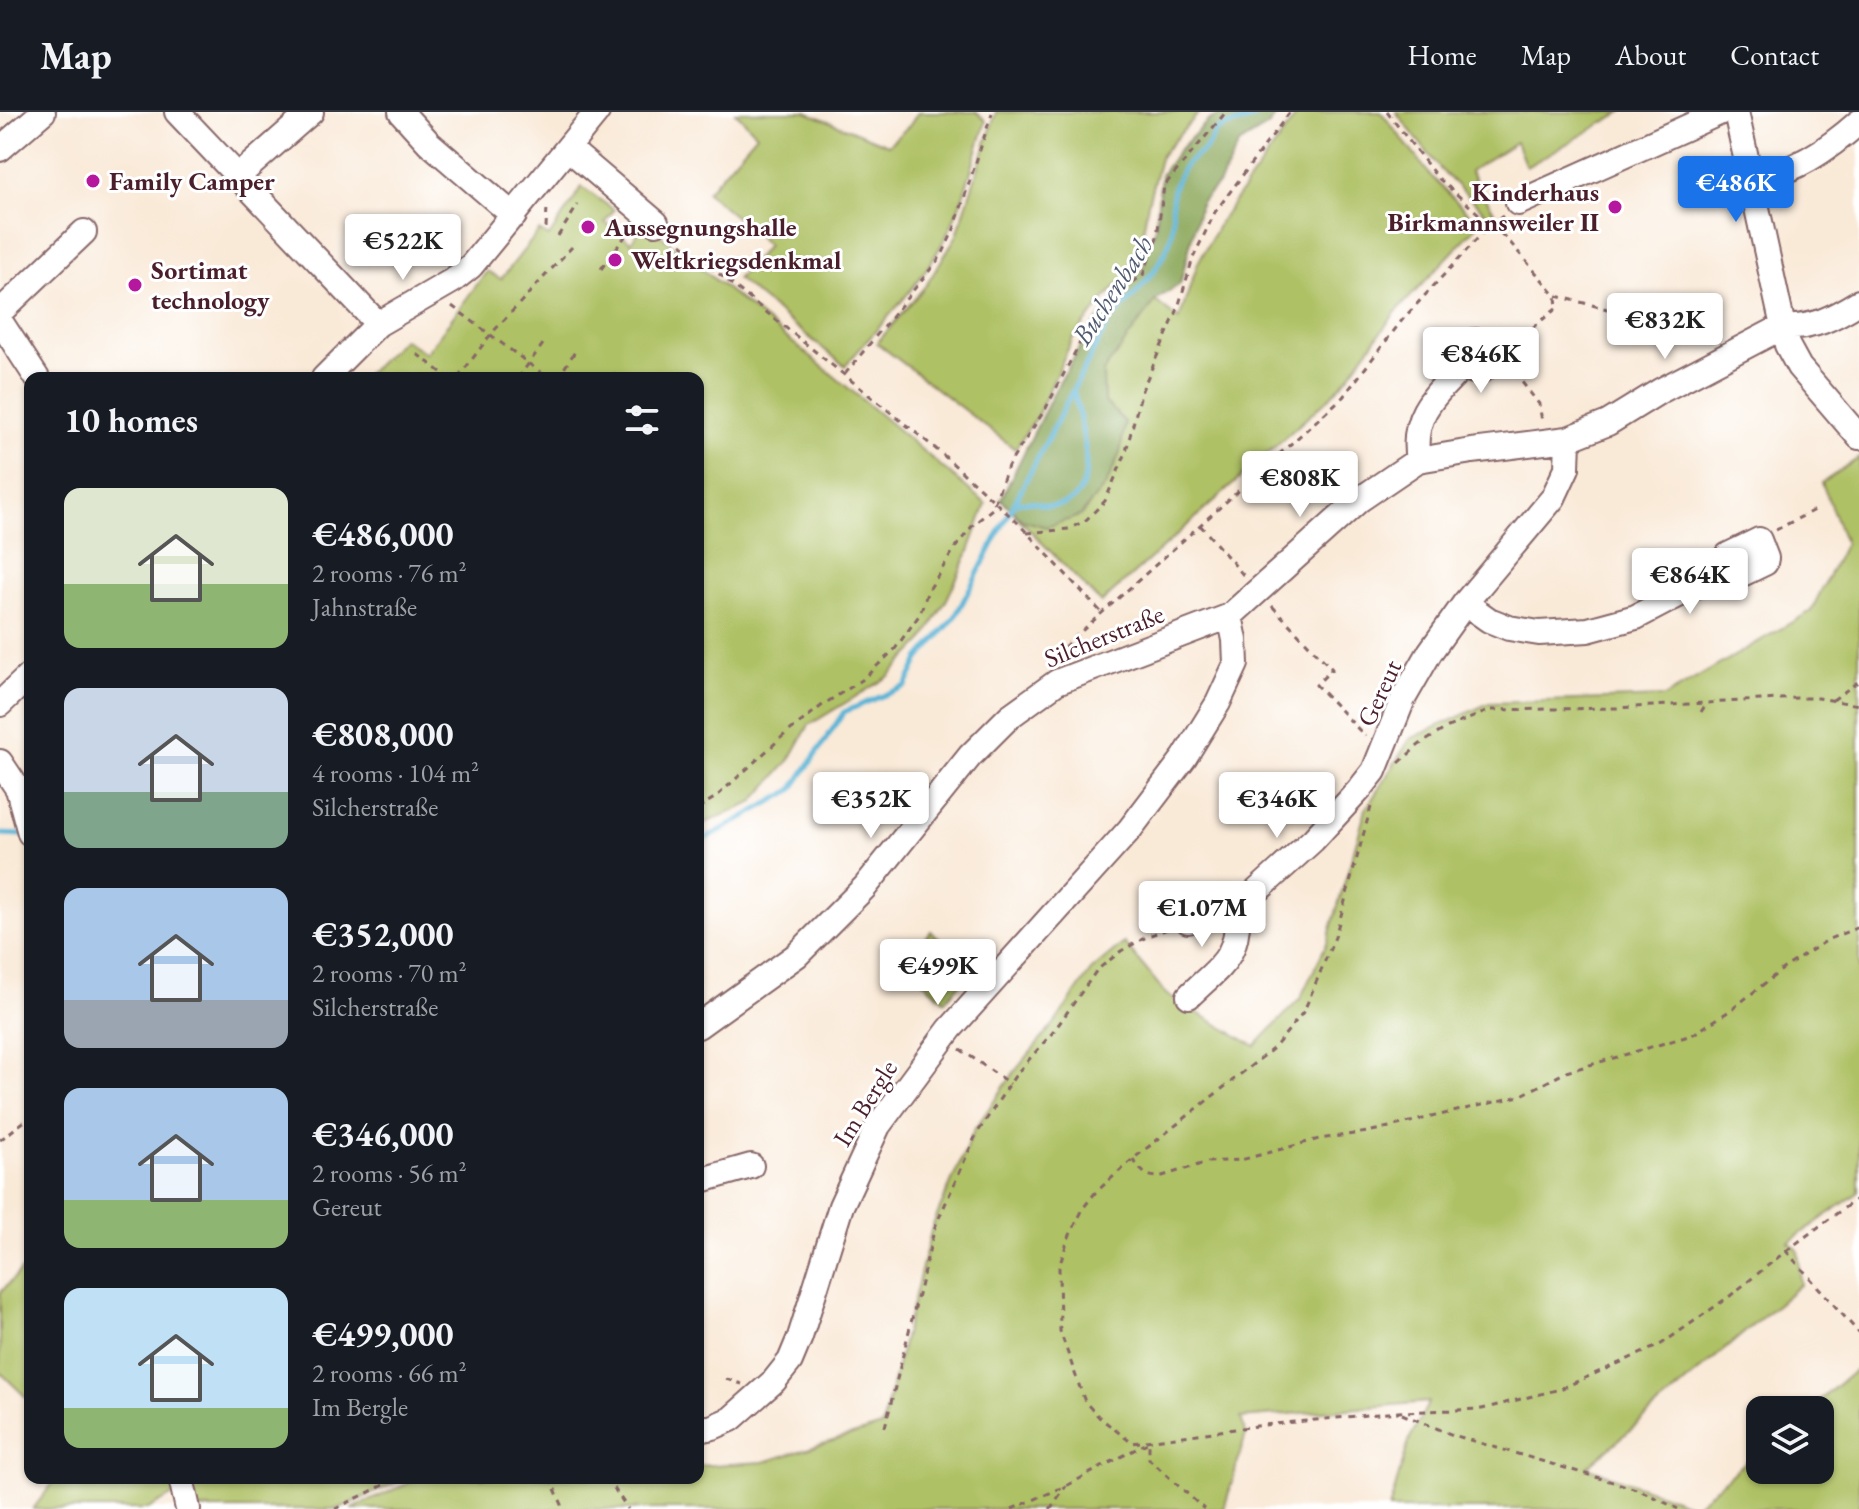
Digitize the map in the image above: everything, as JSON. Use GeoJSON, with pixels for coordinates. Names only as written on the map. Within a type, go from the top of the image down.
{"type":"FeatureCollection","features":[{"type":"Feature","properties":{"kind":"street"},"geometry":{"type":"LineString","coordinates":[[0,149],[43,112]]}},
{"type":"Feature","properties":{"kind":"street"},"geometry":{"type":"LineString","coordinates":[[177,112],[378,324]]}},
{"type":"Feature","properties":{"kind":"street"},"geometry":{"type":"LineString","coordinates":[[237,177],[311,112]]}},
{"type":"Feature","properties":{"kind":"street"},"geometry":{"type":"LineString","coordinates":[[401,112],[429,143],[514,216]]}},
{"type":"Feature","properties":{"kind":"street"},"geometry":{"type":"LineString","coordinates":[[330,372],[378,324],[452,281],[471,266],[597,112]]}},
{"type":"Feature","properties":{"kind":"street"},"geometry":{"type":"LineString","coordinates":[[1518,203],[1721,112]]}},
{"type":"Feature","properties":{"kind":"street"},"geometry":{"type":"LineString","coordinates":[[1736,112],[1787,345],[1799,367],[1859,437]]}},
{"type":"Feature","properties":{"kind":"street"},"geometry":{"type":"LineString","coordinates":[[1752,182],[1783,173],[1808,161],[1859,122]]}},
{"type":"Feature","properties":{"kind":"street"},"geometry":{"type":"LineString","coordinates":[[568,148],[656,223]]}},
{"type":"Feature","properties":{"kind":"street"},"geometry":{"type":"LineString","coordinates":[[0,312],[84,232]]}},
{"type":"Feature","properties":{"kind":"street"},"geometry":{"type":"LineString","coordinates":[[1782,327],[1799,328],[1828,322],[1859,302]]}},
{"type":"Feature","properties":{"kind":"street"},"geometry":{"type":"LineString","coordinates":[[0,321],[33,372]]}},
{"type":"Feature","properties":{"kind":"street","name":"Silcherstraße"},"geometry":{"type":"LineString","coordinates":[[704,1022],[797,955],[865,887],[970,756],[1010,716],[1057,682],[1230,616],[1359,500],[1418,460],[1558,441],[1608,423],[1660,391],[1782,327]]}},
{"type":"Feature","properties":{"kind":"street"},"geometry":{"type":"LineString","coordinates":[[1418,460],[1414,439],[1422,416],[1433,397],[1464,365],[1463,350],[1469,343],[1484,344],[1496,356]]}},
{"type":"Feature","properties":{"kind":"street","name":"Gereut"},"geometry":{"type":"LineString","coordinates":[[1188,921],[1237,909],[1313,840],[1378,762],[1403,699],[1430,652],[1465,603],[1553,498],[1567,468],[1558,441]]}},
{"type":"Feature","properties":{"kind":"street"},"geometry":{"type":"LineString","coordinates":[[1465,603],[1489,620],[1509,628],[1539,633],[1588,630],[1636,617],[1720,573],[1738,576],[1765,563],[1759,540]]}},
{"type":"Feature","properties":{"kind":"street","name":"Im Bergle"},"geometry":{"type":"LineString","coordinates":[[704,1429],[731,1419],[774,1381],[790,1361],[841,1206],[878,1126],[944,1037],[1130,829],[1184,758],[1218,703],[1236,664],[1230,616]]}},
{"type":"Feature","properties":{"kind":"street"},"geometry":{"type":"LineString","coordinates":[[0,704],[24,681]]}},
{"type":"Feature","properties":{"kind":"street"},"geometry":{"type":"LineString","coordinates":[[0,762],[18,789],[24,809]]}},
{"type":"Feature","properties":{"kind":"street"},"geometry":{"type":"LineString","coordinates":[[1189,996],[1231,954],[1237,939],[1237,909]]}},
{"type":"Feature","properties":{"kind":"street"},"geometry":{"type":"LineString","coordinates":[[704,1179],[751,1166]]}},
{"type":"Feature","properties":{"kind":"street"},"geometry":{"type":"LineString","coordinates":[[182,1484],[188,1509]]}},
{"type":"Feature","properties":{"kind":"path"},"geometry":{"type":"LineString","coordinates":[[704,804],[783,736],[862,680],[895,649],[920,614],[927,593],[955,548],[973,525],[992,509],[1008,466],[1046,408],[1084,335],[1116,294],[1143,275],[1157,237],[1164,186],[1226,112]]}},
{"type":"Feature","properties":{"kind":"path"},"geometry":{"type":"LineString","coordinates":[[1027,533],[1069,529],[1086,520],[1105,501],[1125,455],[1142,390],[1177,311],[1193,258],[1215,212],[1290,112]]}},
{"type":"Feature","properties":{"kind":"path"},"geometry":{"type":"LineString","coordinates":[[1387,112],[1436,176],[1508,240],[1556,296],[1615,311]]}},
{"type":"Feature","properties":{"kind":"path"},"geometry":{"type":"LineString","coordinates":[[845,375],[942,255],[954,229],[992,113]]}},
{"type":"Feature","properties":{"kind":"path"},"geometry":{"type":"LineString","coordinates":[[1057,682],[1056,665],[1065,646],[1343,397],[1403,319],[1490,225],[1518,203]]}},
{"type":"Feature","properties":{"kind":"path"},"geometry":{"type":"LineString","coordinates":[[558,236],[578,205]]}},
{"type":"Feature","properties":{"kind":"path"},"geometry":{"type":"LineString","coordinates":[[656,223],[941,453],[1017,522],[1102,613]]}},
{"type":"Feature","properties":{"kind":"path"},"geometry":{"type":"LineString","coordinates":[[601,269],[629,231]]}},
{"type":"Feature","properties":{"kind":"path"},"geometry":{"type":"LineString","coordinates":[[462,372],[491,334],[572,247]]}},
{"type":"Feature","properties":{"kind":"path"},"geometry":{"type":"LineString","coordinates":[[1556,296],[1557,308],[1496,356],[1539,404],[1558,441]]}},
{"type":"Feature","properties":{"kind":"path"},"geometry":{"type":"LineString","coordinates":[[452,306],[540,372]]}},
{"type":"Feature","properties":{"kind":"path"},"geometry":{"type":"LineString","coordinates":[[522,372],[546,340]]}},
{"type":"Feature","properties":{"kind":"path"},"geometry":{"type":"LineString","coordinates":[[562,372],[576,350]]}},
{"type":"Feature","properties":{"kind":"path"},"geometry":{"type":"LineString","coordinates":[[417,354],[441,372]]}},
{"type":"Feature","properties":{"kind":"path"},"geometry":{"type":"LineString","coordinates":[[1759,540],[1816,509]]}},
{"type":"Feature","properties":{"kind":"path"},"geometry":{"type":"LineString","coordinates":[[1200,524],[1332,669],[1316,685],[1378,762],[1374,800],[1335,937],[1304,1011],[1275,1047],[1133,1159],[1095,1193],[1068,1239],[1059,1267],[1060,1331],[1085,1402],[1099,1417],[1132,1443],[1149,1442],[1264,1425],[1398,1412],[1482,1409],[1560,1389],[1660,1345],[1730,1296],[1859,1197]]}},
{"type":"Feature","properties":{"kind":"path"},"geometry":{"type":"LineString","coordinates":[[1833,700],[1859,681]]}},
{"type":"Feature","properties":{"kind":"path"},"geometry":{"type":"LineString","coordinates":[[1378,762],[1401,762],[1419,745],[1448,727],[1491,710],[1706,704],[1797,698],[1859,705]]}},
{"type":"Feature","properties":{"kind":"path"},"geometry":{"type":"LineString","coordinates":[[1701,712],[1706,704]]}},
{"type":"Feature","properties":{"kind":"path"},"geometry":{"type":"LineString","coordinates":[[885,1427],[935,1227],[976,1135],[1010,1084],[1054,1031],[1097,970],[1121,951],[1148,936],[1188,921]]}},
{"type":"Feature","properties":{"kind":"path"},"geometry":{"type":"LineString","coordinates":[[1133,1159],[1141,1172],[1159,1177],[1208,1162],[1241,1160],[1319,1139],[1368,1132],[1520,1096],[1566,1072],[1692,1035],[1731,1010],[1784,968],[1829,939],[1859,927]]}},
{"type":"Feature","properties":{"kind":"path"},"geometry":{"type":"LineString","coordinates":[[948,951],[988,988]]}},
{"type":"Feature","properties":{"kind":"path"},"geometry":{"type":"LineString","coordinates":[[978,1061],[1010,1084]]}},
{"type":"Feature","properties":{"kind":"path"},"geometry":{"type":"LineString","coordinates":[[0,1140],[24,1122]]}},
{"type":"Feature","properties":{"kind":"path"},"geometry":{"type":"LineString","coordinates":[[1786,1251],[1859,1333]]}},
{"type":"Feature","properties":{"kind":"path"},"geometry":{"type":"LineString","coordinates":[[1398,1412],[1453,1435],[1640,1490],[1678,1509]]}},
{"type":"Feature","properties":{"kind":"path"},"geometry":{"type":"LineString","coordinates":[[1012,1509],[1066,1486],[1149,1442]]}},
{"type":"Feature","properties":{"kind":"path"},"geometry":{"type":"LineString","coordinates":[[1149,1442],[1149,1459],[1204,1509]]}},
{"type":"Feature","properties":{"kind":"path"},"geometry":{"type":"LineString","coordinates":[[335,1509],[386,1484]]}},
{"type":"Feature","properties":{"kind":"path"},"geometry":{"type":"LineString","coordinates":[[553,1484],[564,1509]]}},
{"type":"Feature","properties":{"kind":"path"},"geometry":{"type":"LineString","coordinates":[[611,1484],[628,1509]]}},
{"type":"Feature","properties":{"kind":"path"},"geometry":{"type":"LineString","coordinates":[[1050,1509],[1066,1486]]}},
{"type":"Feature","properties":{"kind":"green space"},"geometry":{"type":"Polygon","coordinates":[[[735,112],[806,112],[888,145],[910,125],[918,112],[976,112],[986,121],[962,200],[942,244],[909,292],[845,366],[737,279],[768,245],[707,192],[757,134],[735,112]]]}},
{"type":"Feature","properties":{"kind":"green space"},"geometry":{"type":"Polygon","coordinates":[[[996,112],[1200,112],[1161,155],[1148,203],[1137,266],[1114,288],[1073,338],[1038,414],[1015,449],[877,343],[927,284],[957,235],[996,112]]]}},
{"type":"Feature","properties":{"kind":"green space"},"geometry":{"type":"Polygon","coordinates":[[[1225,112],[1279,112],[1268,126],[1239,144],[1221,181],[1201,202],[1180,284],[1157,299],[1103,372],[1104,401],[1125,422],[1120,453],[1106,485],[1080,516],[1046,527],[1022,520],[1001,499],[1055,390],[1090,330],[1142,270],[1155,229],[1161,175],[1178,151],[1209,120],[1225,112]]]}},
{"type":"Feature","properties":{"kind":"green space"},"geometry":{"type":"Polygon","coordinates":[[[1299,112],[1381,112],[1431,176],[1479,224],[1395,313],[1330,397],[1101,603],[1015,515],[1013,504],[1147,294],[1179,320],[1198,263],[1221,220],[1299,112]]]}},
{"type":"Feature","properties":{"kind":"green space"},"geometry":{"type":"Polygon","coordinates":[[[1396,112],[1622,112],[1526,167],[1516,142],[1470,171],[1496,215],[1490,217],[1441,170],[1396,112]]]}},
{"type":"Feature","properties":{"kind":"green space"},"geometry":{"type":"Polygon","coordinates":[[[582,187],[614,210],[605,222],[631,242],[645,223],[986,504],[968,554],[923,641],[888,677],[809,725],[789,761],[752,803],[704,823],[704,372],[369,372],[403,339],[426,353],[487,271],[501,279],[539,231],[549,237],[582,187]]]}},
{"type":"Feature","properties":{"kind":"green space"},"geometry":{"type":"Polygon","coordinates":[[[1859,458],[1859,1192],[1789,1242],[1798,1250],[1801,1284],[1587,1467],[1694,1506],[1746,1462],[1746,1484],[1834,1484],[1834,1396],[1825,1396],[1859,1367],[1859,1509],[1389,1509],[1410,1438],[1429,1402],[1241,1418],[1246,1434],[1224,1509],[351,1509],[407,1484],[704,1484],[704,1466],[764,1462],[882,1426],[932,1227],[974,1130],[1091,971],[1124,943],[1167,995],[1255,1046],[1300,999],[1327,943],[1366,809],[1410,739],[1489,703],[1664,697],[1811,611],[1845,543],[1822,483],[1859,458]]]}},
{"type":"Feature","properties":{"kind":"green space"},"geometry":{"type":"Polygon","coordinates":[[[931,931],[972,970],[945,1001],[902,963],[931,931]]]}},
{"type":"Feature","properties":{"kind":"green space"},"geometry":{"type":"Polygon","coordinates":[[[24,1267],[24,1395],[0,1372],[0,1293],[24,1267]]]}},
{"type":"Feature","properties":{"kind":"green space"},"geometry":{"type":"Polygon","coordinates":[[[52,1484],[174,1484],[175,1494],[148,1509],[33,1509],[52,1484]]]}},
{"type":"Feature","properties":{"kind":"green space"},"geometry":{"type":"Polygon","coordinates":[[[183,1484],[393,1484],[338,1509],[189,1509],[183,1484]]]}},
{"type":"Feature","properties":{"kind":"waterway","name":"Buchenbach"},"geometry":{"type":"LineString","coordinates":[[704,840],[792,790],[844,712],[906,686],[919,659],[955,617],[1109,321],[1138,291],[1164,255],[1172,231],[1173,192],[1184,167],[1207,147],[1217,131],[1249,120],[1261,112]]}},
{"type":"Feature","properties":{"kind":"waterway","name":"Buchenbach"},"geometry":{"type":"LineString","coordinates":[[1014,503],[1050,506],[1068,502],[1079,493],[1085,478],[1086,461],[1074,392]]}},
{"type":"Feature","properties":{"kind":"waterway","name":"Buchenbach"},"geometry":{"type":"LineString","coordinates":[[0,834],[23,835]]}},
{"type":"Feature","properties":{"kind":"place","name":"Family Camper"},"geometry":{"type":"Point","coordinates":[93,181]}},
{"type":"Feature","properties":{"kind":"place","name":"Kinderhaus Birkmannsweiler II"},"geometry":{"type":"Point","coordinates":[1615,207]}},
{"type":"Feature","properties":{"kind":"place","name":"Aussegnungshalle"},"geometry":{"type":"Point","coordinates":[588,227]}},
{"type":"Feature","properties":{"kind":"place","name":"Weltkriegsdenkmal"},"geometry":{"type":"Point","coordinates":[615,260]}},
{"type":"Feature","properties":{"kind":"place","name":"Sortimat technology"},"geometry":{"type":"Point","coordinates":[135,285]}}]}
